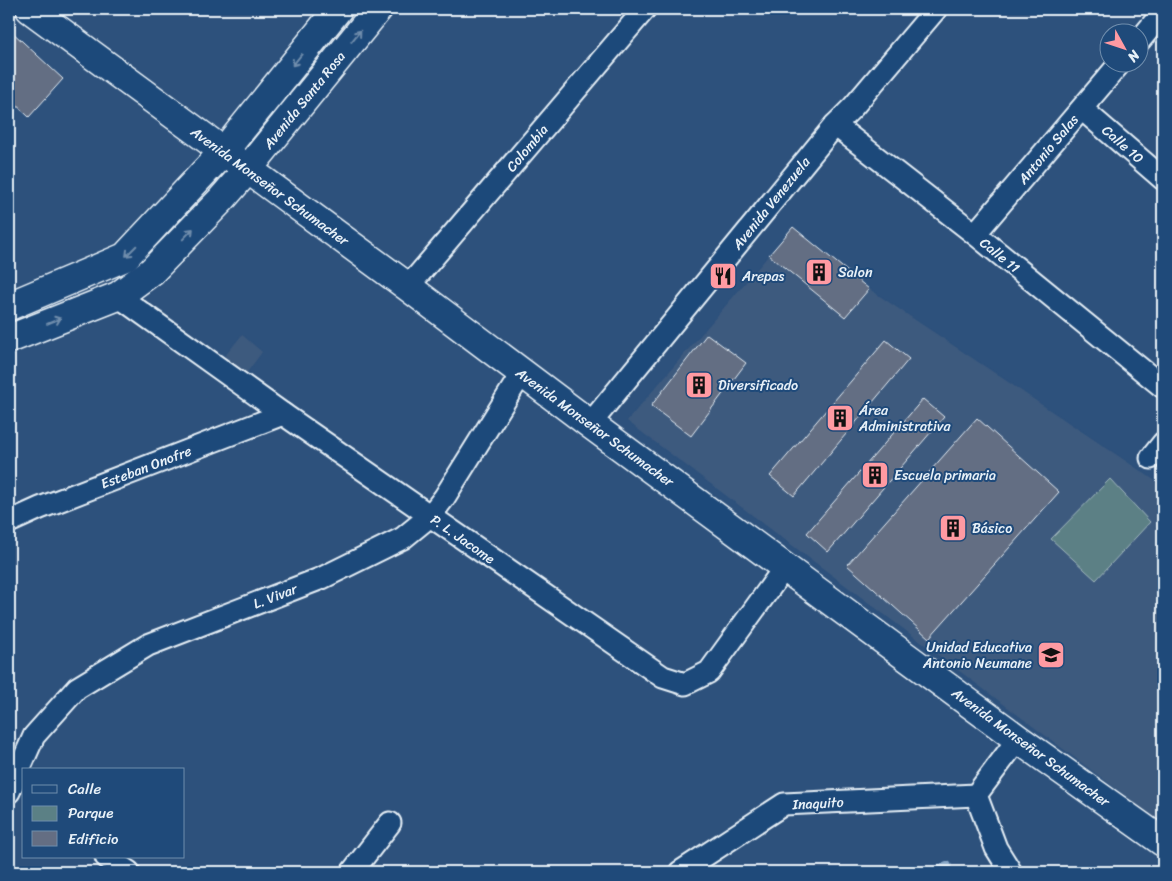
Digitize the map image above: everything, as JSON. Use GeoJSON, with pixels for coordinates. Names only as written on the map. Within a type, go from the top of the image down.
{"type":"FeatureCollection","features":[{"type":"Feature","properties":{"kind":"street"},"geometry":{"type":"LineString","coordinates":[[9,306],[125,257],[224,151],[338,9]]}},
{"type":"Feature","properties":{"kind":"street","name":"Avenida Santa Rosa"},"geometry":{"type":"LineString","coordinates":[[9,339],[118,296],[152,270],[221,200],[248,169],[378,9]]}},
{"type":"Feature","properties":{"kind":"street","name":"Colombia"},"geometry":{"type":"LineString","coordinates":[[408,287],[645,9]]}},
{"type":"Feature","properties":{"kind":"street","name":"Avenida Venezuela"},"geometry":{"type":"LineString","coordinates":[[590,424],[835,125],[936,9]]}},
{"type":"Feature","properties":{"kind":"street","name":"Avenida Monseñor Schumacher"},"geometry":{"type":"LineString","coordinates":[[40,11],[590,424],[1018,739],[1163,842]]}},
{"type":"Feature","properties":{"kind":"street"},"geometry":{"type":"LineString","coordinates":[[1150,28],[1163,12]]}},
{"type":"Feature","properties":{"kind":"street","name":"Antonio Salas"},"geometry":{"type":"LineString","coordinates":[[975,234],[1113,72]]}},
{"type":"Feature","properties":{"kind":"street","name":"Calle 10"},"geometry":{"type":"LineString","coordinates":[[1082,109],[1163,179]]}},
{"type":"Feature","properties":{"kind":"street","name":"Calle 11"},"geometry":{"type":"LineString","coordinates":[[835,125],[975,234],[1163,387]]}},
{"type":"Feature","properties":{"kind":"street","name":"P. L. Jacome"},"geometry":{"type":"LineString","coordinates":[[118,296],[283,414],[663,677],[686,684],[709,672],[785,566]]}},
{"type":"Feature","properties":{"kind":"street","name":"L. Vivar"},"geometry":{"type":"LineString","coordinates":[[9,794],[34,736],[77,688],[148,645],[322,578],[403,538],[430,516],[444,498],[522,373]]}},
{"type":"Feature","properties":{"kind":"street","name":"Esteban Onofre"},"geometry":{"type":"LineString","coordinates":[[9,522],[40,508],[283,414]]}},
{"type":"Feature","properties":{"kind":"street"},"geometry":{"type":"LineString","coordinates":[[1010,872],[996,848],[976,795],[1018,739]]}},
{"type":"Feature","properties":{"kind":"street"},"geometry":{"type":"LineString","coordinates":[[9,794],[22,803]]}},
{"type":"Feature","properties":{"kind":"street","name":"Inaquito"},"geometry":{"type":"LineString","coordinates":[[680,872],[784,804],[976,795]]}},
{"type":"Feature","properties":{"kind":"street"},"geometry":{"type":"LineString","coordinates":[[352,872],[390,822]]}},
{"type":"Feature","properties":{"kind":"street"},"geometry":{"type":"LineString","coordinates":[[108,858],[129,872]]}},
{"type":"Feature","properties":{"kind":"shaded area","name":"Unidad Educativa Antonio Neumane"},"geometry":{"type":"Polygon","coordinates":[[[793,227],[869,289],[1163,486],[1163,824],[627,421],[793,227]]]}},
{"type":"Feature","properties":{"kind":"shaded area"},"geometry":{"type":"Polygon","coordinates":[[[242,335],[262,352],[245,375],[225,356],[242,335]]]}},
{"type":"Feature","properties":{"kind":"green space"},"geometry":{"type":"Polygon","coordinates":[[[1110,479],[1150,522],[1096,580],[1051,539],[1110,479]]]}},
{"type":"Feature","properties":{"kind":"building"},"geometry":{"type":"Polygon","coordinates":[[[10,30],[63,79],[29,117],[9,98],[10,30]]]}},
{"type":"Feature","properties":{"kind":"building","name":"Salon"},"geometry":{"type":"Polygon","coordinates":[[[793,227],[869,289],[845,317],[769,255],[793,227]]]}},
{"type":"Feature","properties":{"kind":"building","name":"Diversificado"},"geometry":{"type":"Polygon","coordinates":[[[707,334],[746,363],[691,436],[651,406],[707,334]]]}},
{"type":"Feature","properties":{"kind":"building","name":"Área Administrativa"},"geometry":{"type":"Polygon","coordinates":[[[886,340],[909,359],[794,496],[770,476],[886,340]]]}},
{"type":"Feature","properties":{"kind":"building","name":"Escuela primaria"},"geometry":{"type":"Polygon","coordinates":[[[923,399],[944,417],[828,552],[807,533],[923,399]]]}},
{"type":"Feature","properties":{"kind":"building","name":"Básico"},"geometry":{"type":"Polygon","coordinates":[[[977,418],[1059,492],[929,638],[847,565],[977,418]]]}},
{"type":"Feature","properties":{"kind":"waterway"},"geometry":{"type":"LineString","coordinates":[[930,872],[948,865]]}},
{"type":"Feature","properties":{"kind":"place","name":"Salon"},"geometry":{"type":"Point","coordinates":[819,272]}},
{"type":"Feature","properties":{"kind":"place","name":"Arepas"},"geometry":{"type":"Point","coordinates":[723,276]}},
{"type":"Feature","properties":{"kind":"place","name":"Diversificado"},"geometry":{"type":"Point","coordinates":[699,385]}},
{"type":"Feature","properties":{"kind":"place","name":"Área Administrativa"},"geometry":{"type":"Point","coordinates":[840,418]}},
{"type":"Feature","properties":{"kind":"place","name":"Escuela primaria"},"geometry":{"type":"Point","coordinates":[875,475]}},
{"type":"Feature","properties":{"kind":"place","name":"Básico"},"geometry":{"type":"Point","coordinates":[953,528]}},
{"type":"Feature","properties":{"kind":"place","name":"Unidad Educativa Antonio Neumane"},"geometry":{"type":"Point","coordinates":[1051,655]}}]}
